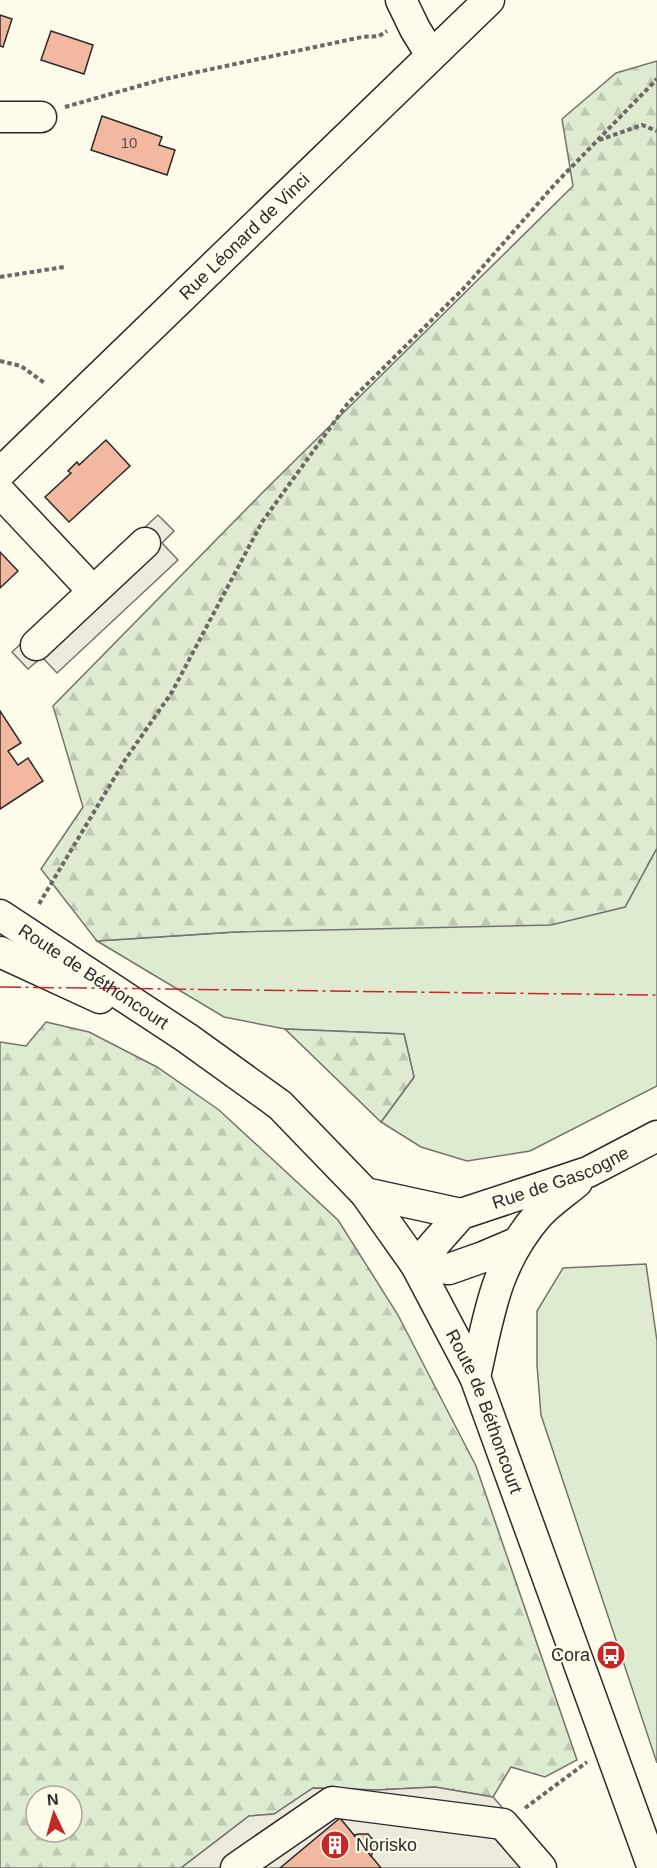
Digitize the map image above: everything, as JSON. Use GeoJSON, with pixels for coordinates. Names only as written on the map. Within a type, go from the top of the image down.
{"type":"FeatureCollection","features":[{"type":"Feature","properties":{"kind":"street"},"geometry":{"type":"LineString","coordinates":[[401,0],[431,55]]}},
{"type":"Feature","properties":{"kind":"street","name":"Rue Léonard de Vinci"},"geometry":{"type":"LineString","coordinates":[[0,473],[489,0]]}},
{"type":"Feature","properties":{"kind":"street"},"geometry":{"type":"LineString","coordinates":[[0,117],[41,117]]}},
{"type":"Feature","properties":{"kind":"street"},"geometry":{"type":"LineString","coordinates":[[0,492],[93,591]]}},
{"type":"Feature","properties":{"kind":"street"},"geometry":{"type":"LineString","coordinates":[[36,645],[145,543]]}},
{"type":"Feature","properties":{"kind":"street","name":"Route de Béthoncourt"},"geometry":{"type":"LineString","coordinates":[[0,915],[187,1038],[280,1105],[365,1193],[416,1266],[475,1377],[653,1868]]}},
{"type":"Feature","properties":{"kind":"street","name":"Route de Béthoncourt"},"geometry":{"type":"LineString","coordinates":[[0,952],[187,1038]]}},
{"type":"Feature","properties":{"kind":"street","name":"Rue de Gascogne"},"geometry":{"type":"LineString","coordinates":[[461,1214],[588,1172],[657,1136]]}},
{"type":"Feature","properties":{"kind":"street"},"geometry":{"type":"LineString","coordinates":[[475,1377],[495,1288],[516,1243],[540,1213],[588,1172]]}},
{"type":"Feature","properties":{"kind":"street"},"geometry":{"type":"LineString","coordinates":[[365,1193],[461,1214],[416,1266]]}},
{"type":"Feature","properties":{"kind":"street"},"geometry":{"type":"LineString","coordinates":[[416,1266],[449,1269],[516,1243]]}},
{"type":"Feature","properties":{"kind":"street"},"geometry":{"type":"LineString","coordinates":[[236,1868],[332,1802],[503,1824],[541,1868]]}},
{"type":"Feature","properties":{"kind":"path"},"geometry":{"type":"LineString","coordinates":[[41,117],[59,108],[160,80],[362,37],[379,36],[387,31],[415,28]]}},
{"type":"Feature","properties":{"kind":"path"},"geometry":{"type":"LineString","coordinates":[[39,904],[125,760],[172,692],[262,522],[348,403],[466,286],[555,184],[657,79]]}},
{"type":"Feature","properties":{"kind":"path"},"geometry":{"type":"LineString","coordinates":[[596,141],[642,125],[657,131]]}},
{"type":"Feature","properties":{"kind":"path"},"geometry":{"type":"LineString","coordinates":[[0,277],[64,267]]}},
{"type":"Feature","properties":{"kind":"path"},"geometry":{"type":"LineString","coordinates":[[0,361],[21,366],[46,384]]}},
{"type":"Feature","properties":{"kind":"path"},"geometry":{"type":"LineString","coordinates":[[503,1824],[594,1757],[611,1750]]}},
{"type":"Feature","properties":{"kind":"green space"},"geometry":{"type":"Polygon","coordinates":[[[657,61],[657,848],[625,907],[551,925],[234,932],[97,941],[41,869],[83,807],[53,706],[265,490],[573,186],[562,119],[616,73],[657,61]]]}},
{"type":"Feature","properties":{"kind":"green space"},"geometry":{"type":"Polygon","coordinates":[[[657,848],[657,1086],[530,1151],[467,1161],[421,1147],[381,1122],[414,1077],[404,1034],[285,1029],[224,1017],[97,941],[625,907],[657,848]]]}},
{"type":"Feature","properties":{"kind":"green space"},"geometry":{"type":"Polygon","coordinates":[[[46,1022],[89,1032],[157,1067],[219,1110],[338,1220],[398,1315],[476,1466],[577,1760],[545,1777],[511,1767],[493,1797],[435,1787],[377,1790],[313,1788],[274,1814],[249,1816],[181,1868],[0,1868],[0,1042],[26,1046],[46,1022]]]}},
{"type":"Feature","properties":{"kind":"green space"},"geometry":{"type":"Polygon","coordinates":[[[285,1029],[404,1034],[414,1077],[381,1122],[285,1029]]]}},
{"type":"Feature","properties":{"kind":"green space"},"geometry":{"type":"Polygon","coordinates":[[[646,1264],[657,1341],[657,1763],[541,1415],[537,1365],[537,1311],[563,1268],[646,1264]]]}},
{"type":"Feature","properties":{"kind":"shaded area"},"geometry":{"type":"Polygon","coordinates":[[[158,515],[174,531],[162,543],[178,560],[57,673],[42,657],[28,669],[12,652],[158,515]]]}},
{"type":"Feature","properties":{"kind":"shaded area"},"geometry":{"type":"Polygon","coordinates":[[[435,1787],[493,1797],[556,1868],[181,1868],[249,1816],[274,1814],[313,1788],[377,1790],[435,1787]]]}},
{"type":"Feature","properties":{"kind":"building"},"geometry":{"type":"Polygon","coordinates":[[[0,15],[12,19],[3,47],[0,46],[0,15]]]}},
{"type":"Feature","properties":{"kind":"building"},"geometry":{"type":"Polygon","coordinates":[[[51,31],[93,45],[84,74],[41,60],[51,31]]]}},
{"type":"Feature","properties":{"kind":"building"},"geometry":{"type":"Polygon","coordinates":[[[102,116],[162,137],[159,145],[175,150],[167,175],[91,150],[102,116]]]}},
{"type":"Feature","properties":{"kind":"building"},"geometry":{"type":"Polygon","coordinates":[[[106,440],[130,466],[69,522],[45,497],[71,473],[68,471],[77,462],[79,465],[106,440]]]}},
{"type":"Feature","properties":{"kind":"building"},"geometry":{"type":"Polygon","coordinates":[[[0,552],[18,571],[0,588],[0,552]]]}},
{"type":"Feature","properties":{"kind":"building"},"geometry":{"type":"Polygon","coordinates":[[[0,711],[21,743],[8,751],[18,765],[28,758],[43,781],[0,809],[0,711]]]}},
{"type":"Feature","properties":{"kind":"building","name":"Norisko"},"geometry":{"type":"Polygon","coordinates":[[[340,1818],[381,1868],[280,1868],[340,1818]]]}},
{"type":"Feature","properties":{"kind":"building"},"geometry":{"type":"Polygon","coordinates":[[[368,1834],[374,1841],[371,1856],[354,1835],[368,1834]]]}},
{"type":"Feature","properties":{"kind":"power"},"geometry":{"type":"LineString","coordinates":[[0,987],[657,995]]}},
{"type":"Feature","properties":{"kind":"place","name":"Cora"},"geometry":{"type":"Point","coordinates":[611,1655]}},
{"type":"Feature","properties":{"kind":"place","name":"Norisko"},"geometry":{"type":"Point","coordinates":[335,1845]}}]}
